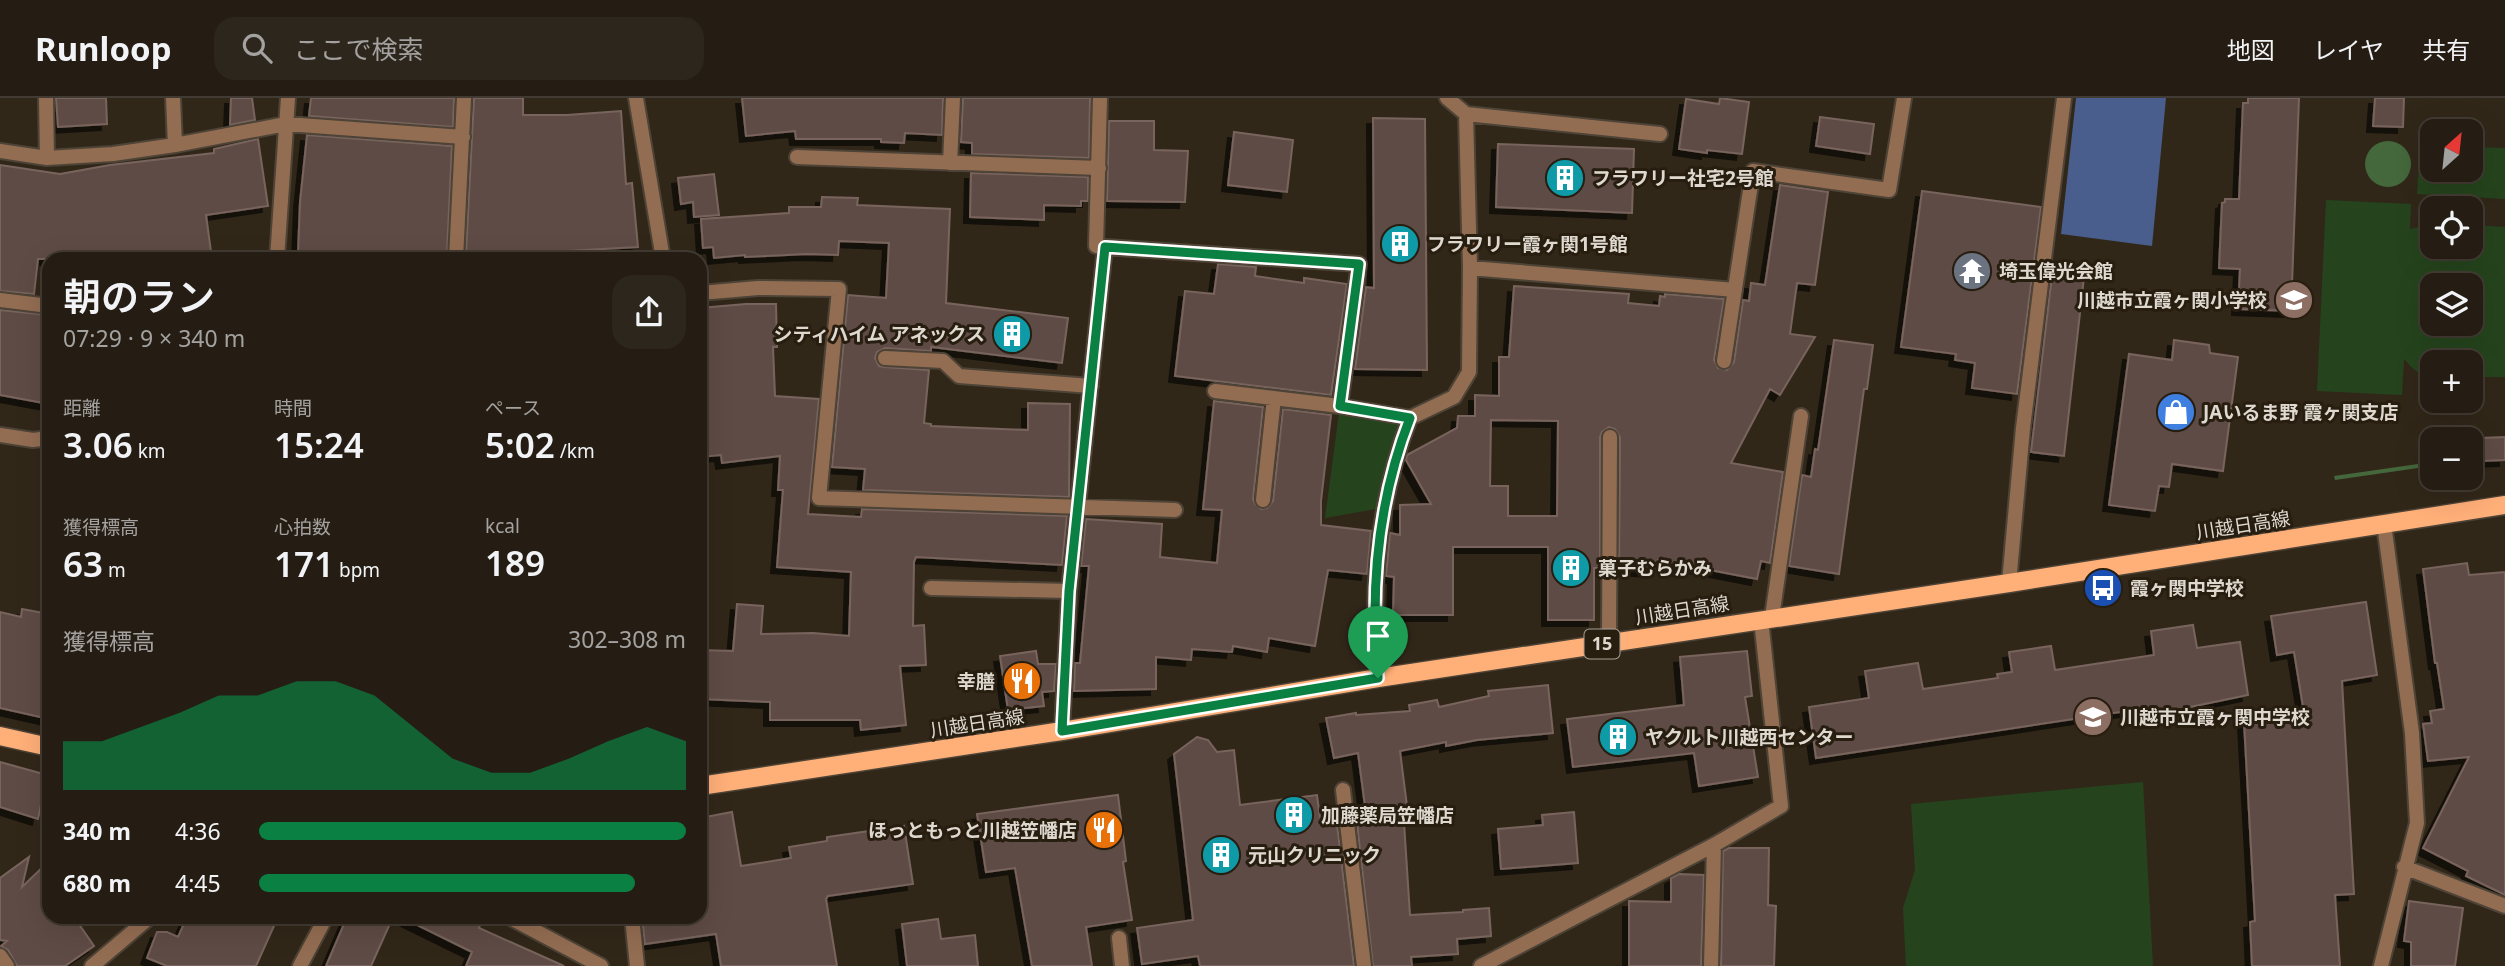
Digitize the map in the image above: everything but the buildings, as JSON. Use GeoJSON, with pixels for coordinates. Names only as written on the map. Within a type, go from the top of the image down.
{"type":"FeatureCollection","features":[{"type":"Feature","properties":{"kind":"main road","name":"川越日高線"},"geometry":{"type":"LineString","coordinates":[[707,785],[1062,731],[1378,678],[2505,506]]}},
{"type":"Feature","properties":{"kind":"main road"},"geometry":{"type":"LineString","coordinates":[[0,736],[42,745]]}},
{"type":"Feature","properties":{"kind":"street"},"geometry":{"type":"LineString","coordinates":[[46,98],[47,158]]}},
{"type":"Feature","properties":{"kind":"street"},"geometry":{"type":"LineString","coordinates":[[173,98],[175,145]]}},
{"type":"Feature","properties":{"kind":"street"},"geometry":{"type":"LineString","coordinates":[[277,252],[288,98]]}},
{"type":"Feature","properties":{"kind":"street"},"geometry":{"type":"LineString","coordinates":[[456,252],[464,98]]}},
{"type":"Feature","properties":{"kind":"street"},"geometry":{"type":"LineString","coordinates":[[636,98],[662,252]]}},
{"type":"Feature","properties":{"kind":"street"},"geometry":{"type":"LineString","coordinates":[[950,163],[953,98]]}},
{"type":"Feature","properties":{"kind":"street"},"geometry":{"type":"LineString","coordinates":[[1100,98],[1096,246],[1359,264],[1340,406]]}},
{"type":"Feature","properties":{"kind":"street"},"geometry":{"type":"LineString","coordinates":[[1447,98],[1466,114],[1660,134]]}},
{"type":"Feature","properties":{"kind":"street"},"geometry":{"type":"LineString","coordinates":[[1724,361],[1754,171],[1889,190],[1904,98]]}},
{"type":"Feature","properties":{"kind":"street"},"geometry":{"type":"LineString","coordinates":[[2009,583],[2023,428],[2064,98]]}},
{"type":"Feature","properties":{"kind":"street"},"geometry":{"type":"LineString","coordinates":[[1215,391],[1340,406],[1410,418],[1454,397],[1469,372],[1470,268],[1466,114]]}},
{"type":"Feature","properties":{"kind":"street"},"geometry":{"type":"LineString","coordinates":[[0,151],[47,158],[113,154],[286,124],[463,137]]}},
{"type":"Feature","properties":{"kind":"street"},"geometry":{"type":"LineString","coordinates":[[797,157],[1099,168]]}},
{"type":"Feature","properties":{"kind":"street"},"geometry":{"type":"LineString","coordinates":[[1062,731],[1069,591],[1105,247]]}},
{"type":"Feature","properties":{"kind":"street"},"geometry":{"type":"LineString","coordinates":[[1470,268],[1735,290]]}},
{"type":"Feature","properties":{"kind":"street"},"geometry":{"type":"LineString","coordinates":[[707,292],[758,288],[839,289],[819,498],[1175,510]]}},
{"type":"Feature","properties":{"kind":"street"},"geometry":{"type":"LineString","coordinates":[[0,300],[42,305]]}},
{"type":"Feature","properties":{"kind":"street"},"geometry":{"type":"LineString","coordinates":[[885,358],[943,361],[959,376],[1091,386]]}},
{"type":"Feature","properties":{"kind":"street"},"geometry":{"type":"LineString","coordinates":[[1263,500],[1274,398]]}},
{"type":"Feature","properties":{"kind":"street"},"geometry":{"type":"LineString","coordinates":[[1482,966],[1714,845],[1781,806],[1767,618],[1801,416]]}},
{"type":"Feature","properties":{"kind":"street"},"geometry":{"type":"LineString","coordinates":[[1378,678],[1377,561],[1381,524],[1393,466],[1410,418]]}},
{"type":"Feature","properties":{"kind":"street"},"geometry":{"type":"LineString","coordinates":[[0,435],[42,439]]}},
{"type":"Feature","properties":{"kind":"street"},"geometry":{"type":"LineString","coordinates":[[1609,643],[1610,437]]}},
{"type":"Feature","properties":{"kind":"street"},"geometry":{"type":"LineString","coordinates":[[2381,966],[2417,823],[2412,733],[2384,524]]}},
{"type":"Feature","properties":{"kind":"street"},"geometry":{"type":"LineString","coordinates":[[931,588],[1069,591]]}},
{"type":"Feature","properties":{"kind":"street"},"geometry":{"type":"LineString","coordinates":[[1343,790],[1364,966]]}},
{"type":"Feature","properties":{"kind":"street"},"geometry":{"type":"LineString","coordinates":[[1711,966],[1714,845]]}},
{"type":"Feature","properties":{"kind":"street"},"geometry":{"type":"LineString","coordinates":[[2404,867],[2505,906]]}},
{"type":"Feature","properties":{"kind":"street"},"geometry":{"type":"LineString","coordinates":[[92,966],[142,924]]}},
{"type":"Feature","properties":{"kind":"street"},"geometry":{"type":"LineString","coordinates":[[300,966],[322,924]]}},
{"type":"Feature","properties":{"kind":"street"},"geometry":{"type":"LineString","coordinates":[[522,924],[601,966]]}},
{"type":"Feature","properties":{"kind":"street"},"geometry":{"type":"LineString","coordinates":[[633,924],[637,966]]}},
{"type":"Feature","properties":{"kind":"street"},"geometry":{"type":"LineString","coordinates":[[1119,938],[1122,966]]}},
{"type":"Feature","properties":{"kind":"street"},"geometry":{"type":"LineString","coordinates":[[0,956],[7,966]]}},
{"type":"Feature","properties":{"kind":"green space"},"geometry":{"type":"Polygon","coordinates":[[[2388,141],[2404,148],[2411,164],[2404,180],[2388,187],[2372,180],[2365,164],[2372,148],[2388,141]]]}},
{"type":"Feature","properties":{"kind":"green space"},"geometry":{"type":"Polygon","coordinates":[[[2420,144],[2420,182],[2483,182],[2483,147],[2505,148],[2505,199],[2417,194],[2420,144]]]}},
{"type":"Feature","properties":{"kind":"green space"},"geometry":{"type":"Polygon","coordinates":[[[2326,200],[2411,204],[2410,229],[2420,227],[2420,259],[2483,259],[2483,226],[2505,227],[2505,377],[2483,377],[2483,350],[2420,350],[2420,373],[2404,359],[2402,395],[2317,391],[2326,200]]]}},
{"type":"Feature","properties":{"kind":"green space"},"geometry":{"type":"Polygon","coordinates":[[[1339,413],[1401,424],[1376,509],[1325,518],[1339,413]]]}},
{"type":"Feature","properties":{"kind":"green space"},"geometry":{"type":"Polygon","coordinates":[[[2420,464],[2420,468],[2335,480],[2334,476],[2420,464]]]}},
{"type":"Feature","properties":{"kind":"green space"},"geometry":{"type":"Polygon","coordinates":[[[2143,782],[2153,966],[1906,966],[1903,908],[1915,870],[1911,804],[2143,782]]]}},
{"type":"Feature","properties":{"kind":"water"},"geometry":{"type":"Polygon","coordinates":[[[2076,98],[2166,98],[2152,246],[2061,234],[2076,98]]]}},
{"type":"Feature","properties":{"kind":"place","name":"フラワリー社宅2号館"},"geometry":{"type":"Point","coordinates":[1565,178]}},
{"type":"Feature","properties":{"kind":"place","name":"フラワリー霞ヶ関1号館"},"geometry":{"type":"Point","coordinates":[1400,244]}},
{"type":"Feature","properties":{"kind":"place","name":"埼玉偉光会館"},"geometry":{"type":"Point","coordinates":[1972,271]}},
{"type":"Feature","properties":{"kind":"place","name":"川越市立霞ヶ関小学校"},"geometry":{"type":"Point","coordinates":[2294,300]}},
{"type":"Feature","properties":{"kind":"place","name":"シティハイム アネックス"},"geometry":{"type":"Point","coordinates":[1012,334]}},
{"type":"Feature","properties":{"kind":"place","name":"JAいるま野 霞ヶ関支店"},"geometry":{"type":"Point","coordinates":[2176,412]}},
{"type":"Feature","properties":{"kind":"place","name":"菓子むらかみ"},"geometry":{"type":"Point","coordinates":[1571,568]}},
{"type":"Feature","properties":{"kind":"place","name":"霞ヶ関中学校"},"geometry":{"type":"Point","coordinates":[2103,588]}},
{"type":"Feature","properties":{"kind":"place","name":"幸膳"},"geometry":{"type":"Point","coordinates":[1022,681]}},
{"type":"Feature","properties":{"kind":"place","name":"川越市立霞ヶ関中学校"},"geometry":{"type":"Point","coordinates":[2093,717]}},
{"type":"Feature","properties":{"kind":"place","name":"ヤクルト川越西センター"},"geometry":{"type":"Point","coordinates":[1618,737]}},
{"type":"Feature","properties":{"kind":"place","name":"加藤薬局笠幡店"},"geometry":{"type":"Point","coordinates":[1294,815]}},
{"type":"Feature","properties":{"kind":"place","name":"ほっともっと川越笠幡店"},"geometry":{"type":"Point","coordinates":[1104,830]}},
{"type":"Feature","properties":{"kind":"place","name":"元山クリニック"},"geometry":{"type":"Point","coordinates":[1221,855]}},
{"type":"Feature","properties":{"kind":"route"},"geometry":{"type":"LineString","coordinates":[[1105,247],[1359,264],[1340,406],[1410,418],[1393,466],[1383,512],[1377,561],[1378,678],[1062,731],[1069,591],[1105,247]]}}]}
